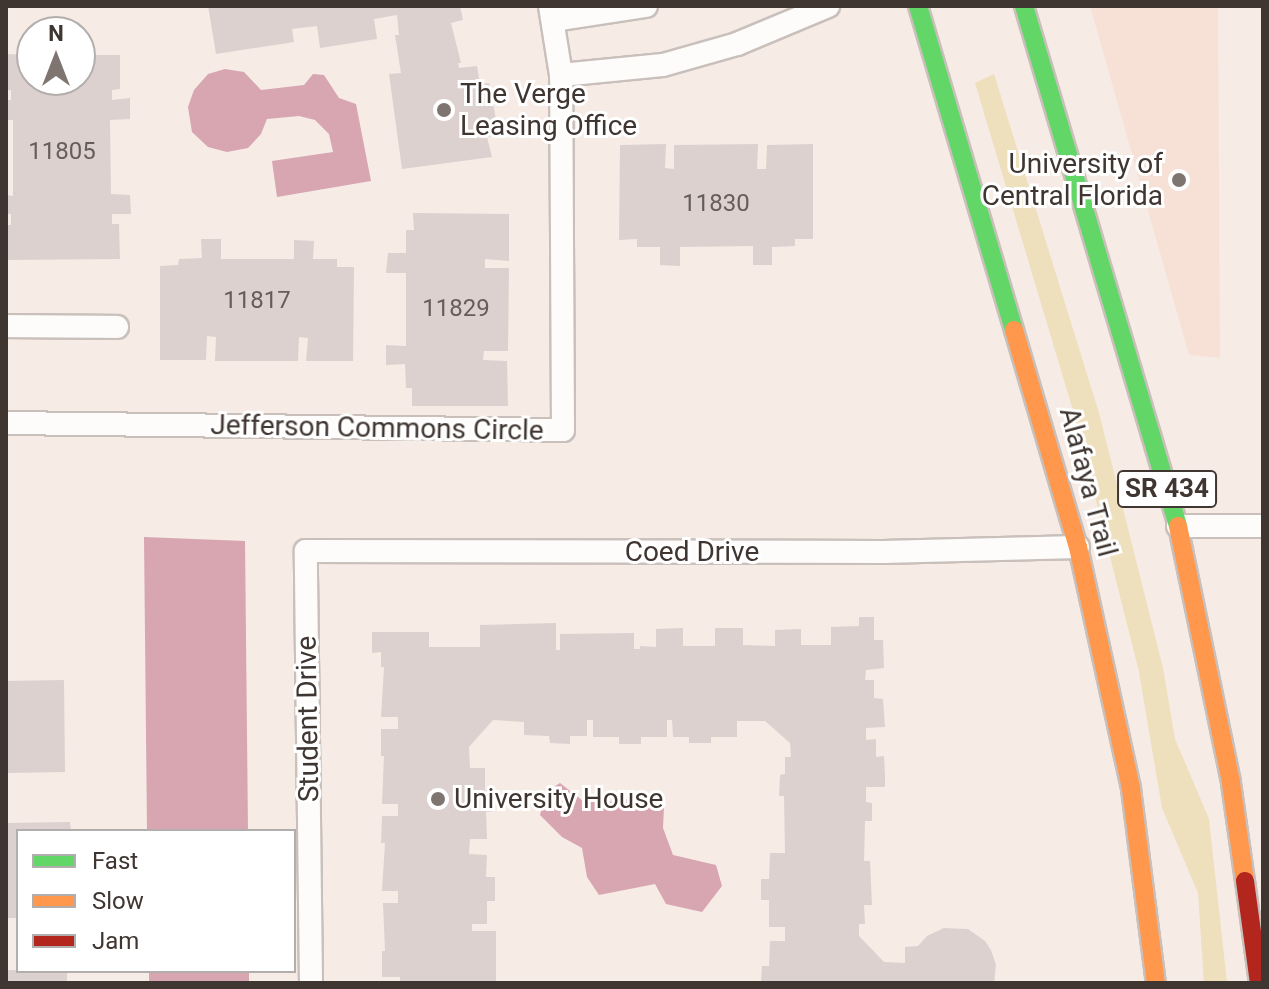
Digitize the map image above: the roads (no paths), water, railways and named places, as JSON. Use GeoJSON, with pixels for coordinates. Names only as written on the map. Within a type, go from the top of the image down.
{"type":"FeatureCollection","features":[{"type":"Feature","properties":{"kind":"main road","name":"Alafaya Trail"},"geometry":{"type":"LineString","coordinates":[[918,6],[1078,547],[1131,789],[1156,983]]}},
{"type":"Feature","properties":{"kind":"main road","name":"SR 434"},"geometry":{"type":"LineString","coordinates":[[1024,6],[1178,526],[1231,783],[1259,983]]}},
{"type":"Feature","properties":{"kind":"lane"},"geometry":{"type":"LineString","coordinates":[[552,13],[646,6]]}},
{"type":"Feature","properties":{"kind":"lane"},"geometry":{"type":"LineString","coordinates":[[561,75],[663,65],[737,44],[828,6]]}},
{"type":"Feature","properties":{"kind":"lane","name":"Jefferson Commons Circle"},"geometry":{"type":"LineString","coordinates":[[6,423],[563,430],[561,75],[552,13]]}},
{"type":"Feature","properties":{"kind":"lane"},"geometry":{"type":"LineString","coordinates":[[6,326],[117,327]]}},
{"type":"Feature","properties":{"kind":"lane"},"geometry":{"type":"LineString","coordinates":[[1178,526],[1263,526]]}},
{"type":"Feature","properties":{"kind":"lane","name":"Coed Drive"},"geometry":{"type":"LineString","coordinates":[[306,551],[883,552],[1078,547]]}},
{"type":"Feature","properties":{"kind":"lane","name":"Student Drive"},"geometry":{"type":"LineString","coordinates":[[306,551],[311,983]]}},
{"type":"Feature","properties":{"kind":"place","name":"The Verge Leasing Office"},"geometry":{"type":"Point","coordinates":[444,110]}},
{"type":"Feature","properties":{"kind":"place","name":"University of Central Florida"},"geometry":{"type":"Point","coordinates":[1179,180]}},
{"type":"Feature","properties":{"kind":"place","name":"University House"},"geometry":{"type":"Point","coordinates":[438,799]}}]}
